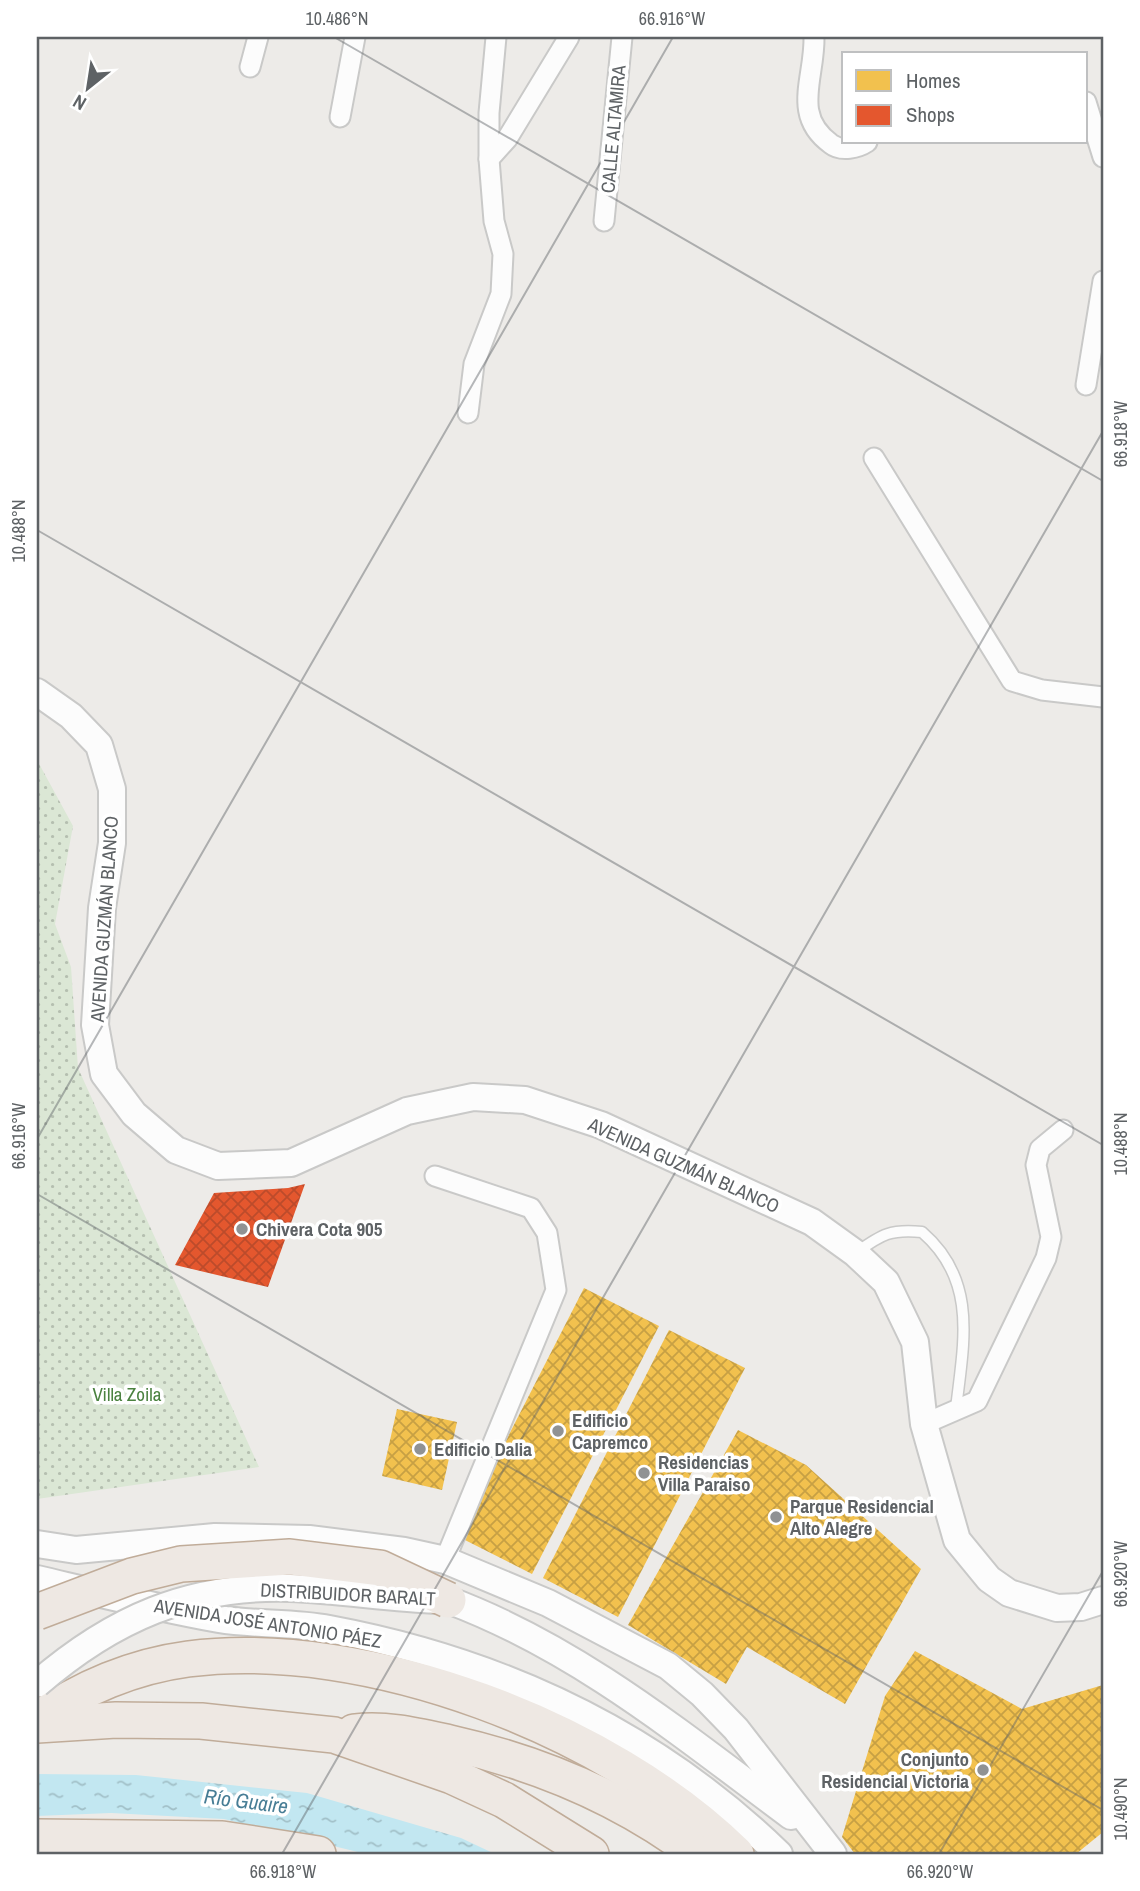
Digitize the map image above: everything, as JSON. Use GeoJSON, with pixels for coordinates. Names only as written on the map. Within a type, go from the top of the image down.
{"type":"FeatureCollection","features":[{"type":"Feature","properties":{"kind":"highway"},"geometry":{"type":"LineString","coordinates":[[37,1612],[132,1576],[181,1564],[290,1557],[380,1568],[448,1600]]}},
{"type":"Feature","properties":{"kind":"highway"},"geometry":{"type":"LineString","coordinates":[[37,1722],[73,1696],[113,1678],[186,1659],[285,1658],[352,1666],[484,1703],[555,1732],[615,1765],[687,1811],[737,1854]]}},
{"type":"Feature","properties":{"kind":"highway"},"geometry":{"type":"LineString","coordinates":[[37,1722],[201,1721],[334,1735],[367,1731],[402,1732],[515,1758],[602,1795],[696,1854]]}},
{"type":"Feature","properties":{"kind":"highway"},"geometry":{"type":"LineString","coordinates":[[334,1735],[452,1776],[504,1800],[591,1854]]}},
{"type":"Feature","properties":{"kind":"highway"},"geometry":{"type":"LineString","coordinates":[[37,1837],[222,1839],[318,1854]]}},
{"type":"Feature","properties":{"kind":"highway"},"geometry":{"type":"LineString","coordinates":[[222,1839],[255,1854]]}},
{"type":"Feature","properties":{"kind":"main road","name":"AVENIDA GUZMÁN BLANCO"},"geometry":{"type":"LineString","coordinates":[[37,692],[71,716],[99,746],[112,789],[112,843],[102,908],[95,1025],[104,1074],[134,1114],[176,1150],[218,1166],[290,1163],[407,1111],[473,1097],[525,1100],[601,1125],[812,1222],[855,1253],[886,1282],[915,1342],[924,1424],[957,1540],[989,1579],[1009,1593],[1056,1608],[1081,1607],[1103,1600]]}},
{"type":"Feature","properties":{"kind":"main road"},"geometry":{"type":"LineString","coordinates":[[37,1544],[76,1549],[215,1537],[309,1539],[445,1560],[548,1603],[668,1666],[702,1694],[736,1729],[827,1847]]}},
{"type":"Feature","properties":{"kind":"main road"},"geometry":{"type":"LineString","coordinates":[[346,1633],[316,1622],[302,1611],[292,1598],[290,1579],[297,1564],[310,1552],[327,1546],[353,1544]]}},
{"type":"Feature","properties":{"kind":"main road","name":"AVENIDA JOSÉ ANTONIO PÁEZ"},"geometry":{"type":"LineString","coordinates":[[37,1579],[220,1619],[296,1624],[346,1633],[461,1663],[541,1691],[657,1756],[730,1809],[779,1854]]}},
{"type":"Feature","properties":{"kind":"main road","name":"DISTRIBUIDOR BARALT"},"geometry":{"type":"LineString","coordinates":[[37,1684],[62,1662],[135,1616],[172,1602],[212,1592],[291,1588],[379,1598],[448,1600],[490,1616],[569,1656],[658,1716],[827,1847]]}},
{"type":"Feature","properties":{"kind":"street"},"geometry":{"type":"LineString","coordinates":[[250,67],[258,37]]}},
{"type":"Feature","properties":{"kind":"street"},"geometry":{"type":"LineString","coordinates":[[340,117],[355,37]]}},
{"type":"Feature","properties":{"kind":"street"},"geometry":{"type":"LineString","coordinates":[[468,413],[474,364],[501,294],[503,254],[494,221],[489,159],[489,113],[496,37]]}},
{"type":"Feature","properties":{"kind":"street"},"geometry":{"type":"LineString","coordinates":[[489,159],[507,139],[569,37]]}},
{"type":"Feature","properties":{"kind":"street","name":"CALLE ALTAMIRA"},"geometry":{"type":"LineString","coordinates":[[604,221],[622,37]]}},
{"type":"Feature","properties":{"kind":"street"},"geometry":{"type":"LineString","coordinates":[[814,37],[806,112],[818,135],[835,148],[858,148],[864,144]]}},
{"type":"Feature","properties":{"kind":"street"},"geometry":{"type":"LineString","coordinates":[[1088,108],[1103,157]]}},
{"type":"Feature","properties":{"kind":"street"},"geometry":{"type":"LineString","coordinates":[[1086,385],[1103,281]]}},
{"type":"Feature","properties":{"kind":"street"},"geometry":{"type":"LineString","coordinates":[[874,457],[1012,681],[1042,690],[1103,698]]}},
{"type":"Feature","properties":{"kind":"street"},"geometry":{"type":"LineString","coordinates":[[924,1424],[977,1401],[1046,1258],[1051,1237],[1035,1166],[1040,1149],[1063,1130]]}},
{"type":"Feature","properties":{"kind":"street"},"geometry":{"type":"LineString","coordinates":[[435,1176],[531,1208],[547,1233],[556,1290],[445,1560]]}},
{"type":"Feature","properties":{"kind":"lane"},"geometry":{"type":"LineString","coordinates":[[855,1253],[881,1235],[908,1231],[922,1232],[941,1252],[955,1281],[966,1325],[956,1410]]}},
{"type":"Feature","properties":{"kind":"green space","name":"Villa Zoila"},"geometry":{"type":"Polygon","coordinates":[[[37,760],[73,826],[55,924],[71,967],[78,1068],[259,1467],[37,1499],[37,760]]]}},
{"type":"Feature","properties":{"kind":"water","name":"Río Guaire"},"geometry":{"type":"Polygon","coordinates":[[[37,1774],[136,1775],[307,1793],[461,1838],[495,1854],[366,1854],[224,1819],[111,1813],[37,1816],[37,1774]]]}},
{"type":"Feature","properties":{"kind":"building: Homes","name":"Edificio Capremco"},"geometry":{"type":"Polygon","coordinates":[[[584,1288],[659,1326],[532,1574],[457,1536],[584,1288]]]}},
{"type":"Feature","properties":{"kind":"building: Homes","name":"Residencias Villa Paraiso"},"geometry":{"type":"Polygon","coordinates":[[[669,1330],[745,1368],[618,1617],[543,1578],[669,1330]]]}},
{"type":"Feature","properties":{"kind":"building: Homes","name":"Edificio Dalia"},"geometry":{"type":"Polygon","coordinates":[[[397,1409],[457,1422],[442,1490],[382,1476],[397,1409]]]}},
{"type":"Feature","properties":{"kind":"building: Homes","name":"Parque Residencial Alto Alegre"},"geometry":{"type":"Polygon","coordinates":[[[738,1430],[806,1465],[921,1569],[845,1704],[747,1647],[726,1684],[628,1625],[738,1430]]]}},
{"type":"Feature","properties":{"kind":"building: Homes","name":"Conjunto Residencial Victoria"},"geometry":{"type":"Polygon","coordinates":[[[915,1651],[1022,1709],[1103,1685],[1103,1832],[1076,1854],[855,1854],[842,1837],[885,1696],[915,1651]]]}},
{"type":"Feature","properties":{"kind":"building: Shops","name":"Chivera Cota 905"},"geometry":{"type":"Polygon","coordinates":[[[305,1184],[268,1287],[175,1265],[214,1193],[288,1188],[305,1184]]]}},
{"type":"Feature","properties":{"kind":"place","name":"Chivera Cota 905"},"geometry":{"type":"Point","coordinates":[242,1229]}},
{"type":"Feature","properties":{"kind":"place","name":"Edificio Capremco"},"geometry":{"type":"Point","coordinates":[558,1431]}},
{"type":"Feature","properties":{"kind":"place","name":"Edificio Dalia"},"geometry":{"type":"Point","coordinates":[420,1449]}},
{"type":"Feature","properties":{"kind":"place","name":"Residencias Villa Paraiso"},"geometry":{"type":"Point","coordinates":[644,1473]}},
{"type":"Feature","properties":{"kind":"place","name":"Parque Residencial Alto Alegre"},"geometry":{"type":"Point","coordinates":[776,1517]}},
{"type":"Feature","properties":{"kind":"place","name":"Conjunto Residencial Victoria"},"geometry":{"type":"Point","coordinates":[983,1770]}}]}
